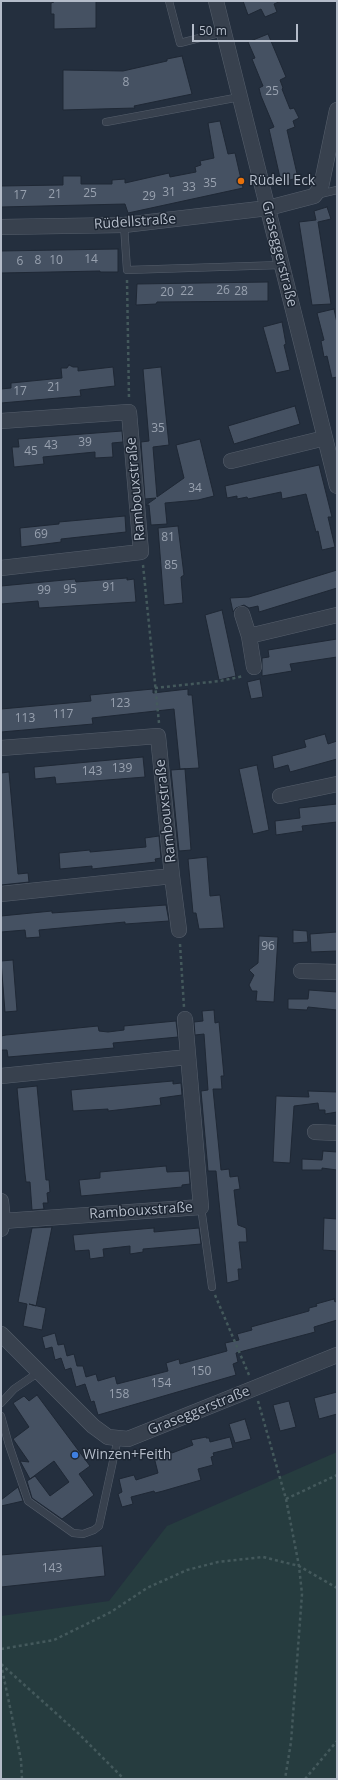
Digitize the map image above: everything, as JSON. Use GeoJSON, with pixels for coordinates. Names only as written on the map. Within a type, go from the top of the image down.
{"type":"FeatureCollection","features":[{"type":"Feature","properties":{"kind":"street","name":"Graseggerstraße"},"geometry":{"type":"LineString","coordinates":[[216,1],[337,486]]}},
{"type":"Feature","properties":{"kind":"street"},"geometry":{"type":"LineString","coordinates":[[314,196],[321,187],[337,110]]}},
{"type":"Feature","properties":{"kind":"street","name":"Rüdellstraße"},"geometry":{"type":"LineString","coordinates":[[1,227],[124,225],[268,208],[314,196]]}},
{"type":"Feature","properties":{"kind":"street"},"geometry":{"type":"LineString","coordinates":[[1,421],[129,412]]}},
{"type":"Feature","properties":{"kind":"street","name":"Rambouxstraße"},"geometry":{"type":"LineString","coordinates":[[1,568],[142,552],[129,412]]}},
{"type":"Feature","properties":{"kind":"street"},"geometry":{"type":"LineString","coordinates":[[231,461],[326,438]]}},
{"type":"Feature","properties":{"kind":"street"},"geometry":{"type":"LineString","coordinates":[[242,614],[249,636],[254,667]]}},
{"type":"Feature","properties":{"kind":"street"},"geometry":{"type":"LineString","coordinates":[[249,636],[337,615]]}},
{"type":"Feature","properties":{"kind":"street"},"geometry":{"type":"LineString","coordinates":[[1,748],[158,736]]}},
{"type":"Feature","properties":{"kind":"street","name":"Rambouxstraße"},"geometry":{"type":"LineString","coordinates":[[158,736],[179,930]]}},
{"type":"Feature","properties":{"kind":"street"},"geometry":{"type":"LineString","coordinates":[[280,796],[337,784]]}},
{"type":"Feature","properties":{"kind":"street","name":"Rambouxstraße"},"geometry":{"type":"LineString","coordinates":[[1,894],[172,876]]}},
{"type":"Feature","properties":{"kind":"street"},"geometry":{"type":"LineString","coordinates":[[301,971],[337,972]]}},
{"type":"Feature","properties":{"kind":"street","name":"Rambouxstraße"},"geometry":{"type":"LineString","coordinates":[[1,1201],[2,1225],[201,1207],[185,1019]]}},
{"type":"Feature","properties":{"kind":"street"},"geometry":{"type":"LineString","coordinates":[[1,1076],[188,1057]]}},
{"type":"Feature","properties":{"kind":"street"},"geometry":{"type":"LineString","coordinates":[[315,1132],[337,1133]]}},
{"type":"Feature","properties":{"kind":"street"},"geometry":{"type":"LineString","coordinates":[[1,1334],[93,1426],[108,1436],[118,1438]]}},
{"type":"Feature","properties":{"kind":"street","name":"Graseggerstraße"},"geometry":{"type":"LineString","coordinates":[[118,1438],[128,1439],[337,1355]]}},
{"type":"Feature","properties":{"kind":"lane"},"geometry":{"type":"LineString","coordinates":[[169,1],[180,43],[223,32]]}},
{"type":"Feature","properties":{"kind":"lane"},"geometry":{"type":"LineString","coordinates":[[106,122],[240,97]]}},
{"type":"Feature","properties":{"kind":"lane"},"geometry":{"type":"LineString","coordinates":[[314,196],[337,190]]}},
{"type":"Feature","properties":{"kind":"lane"},"geometry":{"type":"LineString","coordinates":[[124,225],[127,270],[281,265]]}},
{"type":"Feature","properties":{"kind":"lane"},"geometry":{"type":"LineString","coordinates":[[201,1207],[212,1288]]}},
{"type":"Feature","properties":{"kind":"lane"},"geometry":{"type":"LineString","coordinates":[[1,1403],[14,1389],[39,1372]]}},
{"type":"Feature","properties":{"kind":"lane"},"geometry":{"type":"LineString","coordinates":[[1,1416],[28,1501],[73,1533],[83,1534],[94,1530],[99,1526],[118,1438]]}},
{"type":"Feature","properties":{"kind":"path"},"geometry":{"type":"LineString","coordinates":[[127,270],[129,412]]}},
{"type":"Feature","properties":{"kind":"path"},"geometry":{"type":"LineString","coordinates":[[142,552],[159,722],[158,736]]}},
{"type":"Feature","properties":{"kind":"path"},"geometry":{"type":"LineString","coordinates":[[155,688],[220,681],[245,676],[254,667]]}},
{"type":"Feature","properties":{"kind":"path"},"geometry":{"type":"LineString","coordinates":[[179,930],[185,1019]]}},
{"type":"Feature","properties":{"kind":"path"},"geometry":{"type":"LineString","coordinates":[[212,1288],[254,1389],[286,1499],[299,1566],[302,1594],[291,1742],[285,1779]]}},
{"type":"Feature","properties":{"kind":"path"},"geometry":{"type":"LineString","coordinates":[[286,1499],[337,1475]]}},
{"type":"Feature","properties":{"kind":"path"},"geometry":{"type":"LineString","coordinates":[[1,1649],[54,1640],[111,1612],[147,1588],[187,1570],[218,1562],[263,1557],[299,1566],[337,1588]]}},
{"type":"Feature","properties":{"kind":"path"},"geometry":{"type":"LineString","coordinates":[[1,1664],[21,1760],[22,1779]]}},
{"type":"Feature","properties":{"kind":"path"},"geometry":{"type":"LineString","coordinates":[[1,1664],[78,1733],[124,1779]]}},
{"type":"Feature","properties":{"kind":"path"},"geometry":{"type":"LineString","coordinates":[[305,1779],[337,1741]]}},
{"type":"Feature","properties":{"kind":"green space"},"geometry":{"type":"Polygon","coordinates":[[[337,1452],[337,1779],[1,1779],[1,1616],[109,1601],[167,1526],[337,1452]]]}},
{"type":"Feature","properties":{"kind":"building"},"geometry":{"type":"Polygon","coordinates":[[[54,1],[96,1],[96,28],[54,29],[54,14],[51,14],[51,3],[54,1]]]}},
{"type":"Feature","properties":{"kind":"building"},"geometry":{"type":"Polygon","coordinates":[[[243,1],[281,1],[274,4],[277,12],[265,17],[261,9],[248,15],[243,1]]]}},
{"type":"Feature","properties":{"kind":"building"},"geometry":{"type":"Polygon","coordinates":[[[268,34],[286,77],[280,80],[282,89],[290,109],[294,108],[299,118],[293,121],[295,127],[287,130],[298,178],[281,182],[269,129],[274,127],[261,96],[259,88],[263,86],[252,59],[255,58],[248,42],[268,34]]]}},
{"type":"Feature","properties":{"kind":"building"},"geometry":{"type":"Polygon","coordinates":[[[182,56],[192,94],[134,106],[135,108],[63,110],[63,70],[123,71],[182,56]]]}},
{"type":"Feature","properties":{"kind":"building"},"geometry":{"type":"Polygon","coordinates":[[[220,121],[228,154],[235,153],[243,188],[128,213],[125,204],[1,207],[1,186],[63,185],[63,176],[81,176],[81,184],[112,184],[112,180],[125,179],[125,183],[169,173],[170,177],[196,172],[195,167],[201,165],[200,161],[214,158],[208,123],[220,121]]]}},
{"type":"Feature","properties":{"kind":"building"},"geometry":{"type":"Polygon","coordinates":[[[327,207],[331,219],[318,222],[331,304],[312,305],[299,222],[316,220],[314,211],[327,207]]]}},
{"type":"Feature","properties":{"kind":"building"},"geometry":{"type":"Polygon","coordinates":[[[118,249],[118,272],[1,273],[1,251],[118,249]]]}},
{"type":"Feature","properties":{"kind":"building"},"geometry":{"type":"Polygon","coordinates":[[[268,282],[268,301],[157,302],[156,304],[136,305],[137,284],[268,282]]]}},
{"type":"Feature","properties":{"kind":"building"},"geometry":{"type":"Polygon","coordinates":[[[334,309],[337,323],[337,377],[332,378],[327,356],[324,357],[321,341],[324,340],[317,313],[334,309]]]}},
{"type":"Feature","properties":{"kind":"building"},"geometry":{"type":"Polygon","coordinates":[[[282,322],[286,344],[284,345],[290,370],[276,373],[263,327],[282,322]]]}},
{"type":"Feature","properties":{"kind":"building"},"geometry":{"type":"Polygon","coordinates":[[[69,365],[78,367],[78,371],[113,367],[115,386],[80,390],[81,396],[1,403],[1,389],[11,388],[11,383],[62,378],[61,368],[67,368],[69,365]]]}},
{"type":"Feature","properties":{"kind":"building"},"geometry":{"type":"Polygon","coordinates":[[[161,367],[169,445],[153,447],[157,497],[184,478],[176,445],[200,439],[214,496],[198,500],[165,503],[167,524],[151,525],[149,505],[146,505],[156,498],[145,499],[141,442],[149,441],[143,369],[161,367]]]}},
{"type":"Feature","properties":{"kind":"building"},"geometry":{"type":"Polygon","coordinates":[[[295,406],[300,424],[234,444],[228,426],[295,406]]]}},
{"type":"Feature","properties":{"kind":"building"},"geometry":{"type":"Polygon","coordinates":[[[122,431],[123,442],[112,443],[113,457],[95,458],[95,452],[43,457],[44,464],[14,467],[12,447],[19,447],[18,439],[122,431]]]}},
{"type":"Feature","properties":{"kind":"building"},"geometry":{"type":"Polygon","coordinates":[[[319,465],[332,517],[328,517],[335,547],[322,550],[318,531],[316,532],[306,494],[282,499],[281,492],[248,499],[247,497],[237,499],[237,496],[227,498],[225,486],[319,465]]]}},
{"type":"Feature","properties":{"kind":"building"},"geometry":{"type":"Polygon","coordinates":[[[125,516],[126,532],[61,539],[61,542],[21,547],[20,528],[59,524],[59,522],[125,516]]]}},
{"type":"Feature","properties":{"kind":"building"},"geometry":{"type":"Polygon","coordinates":[[[178,526],[184,575],[181,577],[183,603],[164,605],[158,528],[178,526]]]}},
{"type":"Feature","properties":{"kind":"building"},"geometry":{"type":"Polygon","coordinates":[[[337,570],[337,588],[259,612],[258,606],[249,608],[244,605],[236,608],[233,612],[230,598],[249,597],[337,570]]]}},
{"type":"Feature","properties":{"kind":"building"},"geometry":{"type":"Polygon","coordinates":[[[127,578],[127,580],[134,579],[136,602],[39,608],[38,601],[1,604],[1,586],[75,579],[76,582],[127,578]]]}},
{"type":"Feature","properties":{"kind":"building"},"geometry":{"type":"Polygon","coordinates":[[[222,610],[236,676],[219,680],[205,615],[222,610]]]}},
{"type":"Feature","properties":{"kind":"building"},"geometry":{"type":"Polygon","coordinates":[[[337,639],[337,657],[290,664],[292,671],[262,676],[262,658],[269,657],[268,650],[337,639]]]}},
{"type":"Feature","properties":{"kind":"building"},"geometry":{"type":"Polygon","coordinates":[[[260,679],[263,697],[251,699],[247,682],[260,679]]]}},
{"type":"Feature","properties":{"kind":"building"},"geometry":{"type":"Polygon","coordinates":[[[153,689],[153,693],[188,689],[188,695],[192,695],[199,768],[180,769],[174,709],[92,718],[93,724],[1,732],[1,709],[91,701],[90,695],[153,689]]]}},
{"type":"Feature","properties":{"kind":"building"},"geometry":{"type":"Polygon","coordinates":[[[325,734],[328,744],[337,741],[337,759],[290,772],[288,765],[274,769],[272,756],[306,747],[304,740],[325,734]]]}},
{"type":"Feature","properties":{"kind":"building"},"geometry":{"type":"Polygon","coordinates":[[[143,757],[145,777],[56,784],[55,777],[35,779],[34,767],[143,757]]]}},
{"type":"Feature","properties":{"kind":"building"},"geometry":{"type":"Polygon","coordinates":[[[257,765],[269,830],[253,834],[239,769],[257,765]]]}},
{"type":"Feature","properties":{"kind":"building"},"geometry":{"type":"Polygon","coordinates":[[[185,769],[191,850],[179,851],[171,770],[185,769]]]}},
{"type":"Feature","properties":{"kind":"building"},"geometry":{"type":"Polygon","coordinates":[[[9,772],[18,874],[28,873],[29,882],[1,885],[1,773],[9,772]]]}},
{"type":"Feature","properties":{"kind":"building"},"geometry":{"type":"Polygon","coordinates":[[[337,804],[337,822],[302,826],[303,831],[276,835],[275,821],[300,818],[299,808],[337,804]]]}},
{"type":"Feature","properties":{"kind":"building"},"geometry":{"type":"Polygon","coordinates":[[[159,836],[161,858],[155,859],[156,862],[92,869],[92,866],[60,869],[59,853],[146,847],[145,838],[159,836]]]}},
{"type":"Feature","properties":{"kind":"building"},"geometry":{"type":"Polygon","coordinates":[[[207,857],[210,896],[220,895],[224,928],[199,929],[196,913],[193,913],[188,859],[207,857]]]}},
{"type":"Feature","properties":{"kind":"building"},"geometry":{"type":"Polygon","coordinates":[[[166,905],[169,921],[125,924],[125,922],[39,930],[40,937],[26,938],[25,930],[1,932],[1,916],[52,911],[52,913],[166,905]]]}},
{"type":"Feature","properties":{"kind":"building"},"geometry":{"type":"Polygon","coordinates":[[[293,930],[307,931],[308,942],[293,943],[293,930]]]}},
{"type":"Feature","properties":{"kind":"building"},"geometry":{"type":"Polygon","coordinates":[[[337,932],[337,951],[311,952],[310,934],[337,932]]]}},
{"type":"Feature","properties":{"kind":"building"},"geometry":{"type":"Polygon","coordinates":[[[259,936],[278,937],[274,1002],[256,1001],[257,991],[252,991],[249,985],[254,975],[249,970],[258,963],[259,936]]]}},
{"type":"Feature","properties":{"kind":"building"},"geometry":{"type":"Polygon","coordinates":[[[13,960],[17,1011],[5,1012],[1,961],[13,960]]]}},
{"type":"Feature","properties":{"kind":"building"},"geometry":{"type":"Polygon","coordinates":[[[309,990],[337,992],[337,1010],[308,1007],[307,1010],[288,1009],[288,999],[308,999],[309,990]]]}},
{"type":"Feature","properties":{"kind":"building"},"geometry":{"type":"Polygon","coordinates":[[[214,1010],[215,1023],[219,1022],[224,1076],[221,1076],[222,1089],[213,1089],[221,1170],[229,1169],[230,1177],[238,1176],[240,1189],[234,1190],[238,1225],[246,1228],[247,1242],[239,1242],[242,1269],[238,1269],[239,1280],[227,1283],[216,1171],[208,1171],[201,1091],[208,1090],[204,1034],[195,1035],[194,1022],[203,1021],[202,1011],[214,1010]]]}},
{"type":"Feature","properties":{"kind":"building"},"geometry":{"type":"Polygon","coordinates":[[[176,1021],[178,1037],[113,1043],[114,1048],[8,1057],[7,1050],[1,1050],[1,1036],[6,1035],[98,1026],[99,1031],[108,1032],[124,1030],[124,1026],[176,1021]]]}},
{"type":"Feature","properties":{"kind":"building"},"geometry":{"type":"Polygon","coordinates":[[[173,1081],[173,1084],[181,1083],[182,1095],[160,1098],[161,1105],[108,1111],[108,1109],[73,1111],[71,1090],[173,1081]]]}},
{"type":"Feature","properties":{"kind":"building"},"geometry":{"type":"Polygon","coordinates":[[[37,1086],[46,1180],[49,1180],[50,1192],[47,1193],[48,1203],[43,1203],[44,1209],[32,1210],[30,1182],[26,1182],[25,1174],[17,1088],[37,1086]]]}},
{"type":"Feature","properties":{"kind":"building"},"geometry":{"type":"Polygon","coordinates":[[[308,1091],[337,1092],[337,1112],[325,1114],[325,1110],[319,1110],[318,1103],[294,1106],[290,1163],[273,1162],[276,1096],[309,1097],[308,1091]]]}},
{"type":"Feature","properties":{"kind":"building"},"geometry":{"type":"Polygon","coordinates":[[[323,1151],[337,1152],[337,1170],[322,1168],[322,1170],[302,1170],[302,1159],[322,1160],[323,1151]]]}},
{"type":"Feature","properties":{"kind":"building"},"geometry":{"type":"Polygon","coordinates":[[[166,1166],[167,1172],[189,1171],[190,1184],[182,1185],[182,1187],[81,1196],[79,1180],[100,1178],[100,1172],[166,1166]]]}},
{"type":"Feature","properties":{"kind":"building"},"geometry":{"type":"Polygon","coordinates":[[[324,1218],[337,1219],[337,1251],[323,1250],[324,1218]]]}},
{"type":"Feature","properties":{"kind":"building"},"geometry":{"type":"Polygon","coordinates":[[[52,1227],[36,1306],[46,1308],[42,1330],[23,1326],[27,1304],[18,1302],[32,1228],[52,1227]]]}},
{"type":"Feature","properties":{"kind":"building"},"geometry":{"type":"Polygon","coordinates":[[[154,1228],[154,1232],[199,1228],[201,1244],[143,1249],[143,1252],[130,1254],[130,1246],[103,1249],[104,1257],[90,1259],[89,1250],[75,1251],[73,1235],[154,1228]]]}},
{"type":"Feature","properties":{"kind":"building"},"geometry":{"type":"Polygon","coordinates":[[[334,1299],[335,1302],[337,1301],[337,1320],[314,1327],[315,1332],[236,1353],[238,1362],[233,1364],[236,1375],[98,1415],[94,1401],[91,1402],[85,1384],[76,1387],[71,1368],[65,1370],[61,1358],[55,1360],[52,1347],[45,1349],[42,1337],[55,1333],[58,1345],[64,1344],[67,1356],[74,1354],[77,1366],[83,1366],[86,1377],[96,1374],[98,1381],[115,1376],[117,1384],[168,1371],[166,1363],[179,1359],[180,1364],[227,1351],[225,1343],[239,1340],[237,1334],[252,1330],[251,1327],[309,1311],[309,1308],[317,1306],[316,1304],[334,1299]]]}},
{"type":"Feature","properties":{"kind":"building"},"geometry":{"type":"Polygon","coordinates":[[[337,1392],[337,1414],[319,1419],[314,1398],[337,1392]]]}},
{"type":"Feature","properties":{"kind":"building"},"geometry":{"type":"Polygon","coordinates":[[[37,1395],[90,1466],[79,1474],[94,1495],[62,1519],[32,1498],[27,1481],[35,1476],[50,1496],[69,1482],[54,1461],[30,1479],[20,1461],[29,1462],[13,1439],[29,1427],[13,1403],[24,1396],[29,1401],[37,1395]]]}},
{"type":"Feature","properties":{"kind":"building"},"geometry":{"type":"Polygon","coordinates":[[[289,1401],[296,1427],[280,1431],[273,1405],[289,1401]]]}},
{"type":"Feature","properties":{"kind":"building"},"geometry":{"type":"Polygon","coordinates":[[[245,1419],[251,1439],[235,1443],[229,1424],[245,1419]]]}},
{"type":"Feature","properties":{"kind":"building"},"geometry":{"type":"Polygon","coordinates":[[[206,1437],[209,1438],[210,1442],[230,1437],[233,1448],[213,1453],[214,1456],[211,1457],[213,1465],[198,1469],[201,1480],[155,1493],[154,1491],[131,1497],[133,1504],[122,1507],[118,1494],[122,1492],[119,1479],[134,1475],[136,1480],[158,1473],[154,1457],[172,1453],[193,1445],[191,1440],[206,1437]]]}},
{"type":"Feature","properties":{"kind":"building"},"geometry":{"type":"Polygon","coordinates":[[[18,1487],[23,1501],[1,1506],[1,1500],[18,1487]]]}},
{"type":"Feature","properties":{"kind":"building"},"geometry":{"type":"Polygon","coordinates":[[[102,1546],[105,1576],[1,1587],[1,1555],[102,1546]]]}},
{"type":"Feature","properties":{"kind":"place","name":"Rüdell Eck"},"geometry":{"type":"Point","coordinates":[241,181]}},
{"type":"Feature","properties":{"kind":"place","name":"Winzen+Feith"},"geometry":{"type":"Point","coordinates":[75,1455]}}]}
